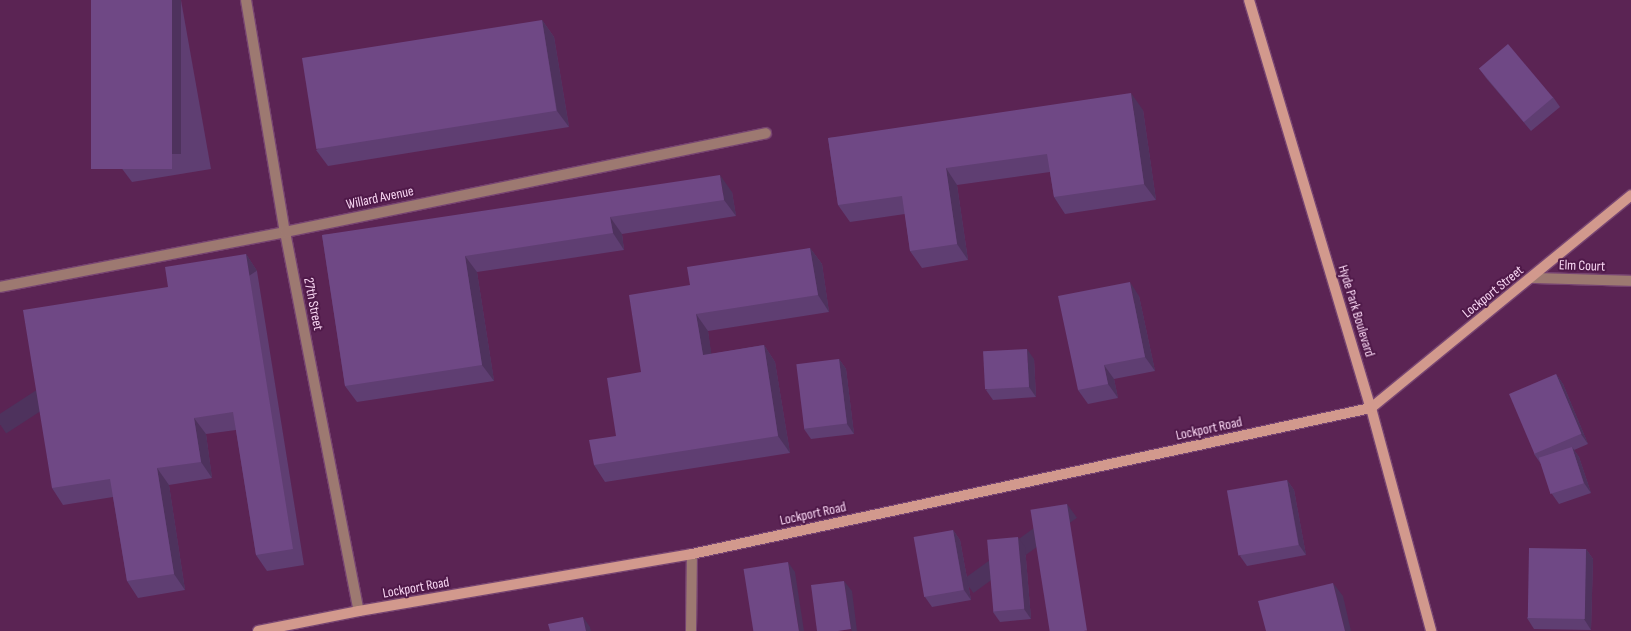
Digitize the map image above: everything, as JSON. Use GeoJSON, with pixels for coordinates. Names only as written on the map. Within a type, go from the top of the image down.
{"type":"FeatureCollection","features":[{"type":"Feature","properties":{"kind":"street","name":"27th Street"},"geometry":{"type":"LineString","coordinates":[[246,0],[284,232],[359,611]]}},
{"type":"Feature","properties":{"kind":"street","name":"Hyde Park Boulevard"},"geometry":{"type":"LineString","coordinates":[[1249,0],[1371,408],[1431,631]]}},
{"type":"Feature","properties":{"kind":"street","name":"Willard Avenue"},"geometry":{"type":"LineString","coordinates":[[0,286],[284,232],[766,134]]}},
{"type":"Feature","properties":{"kind":"street","name":"Lockport Street"},"geometry":{"type":"LineString","coordinates":[[1371,408],[1631,195]]}},
{"type":"Feature","properties":{"kind":"street","name":"Elm Court"},"geometry":{"type":"LineString","coordinates":[[1532,278],[1631,282]]}},
{"type":"Feature","properties":{"kind":"street","name":"Lockport Road"},"geometry":{"type":"LineString","coordinates":[[258,631],[359,611],[692,554],[1371,408]]}},
{"type":"Feature","properties":{"kind":"street"},"geometry":{"type":"LineString","coordinates":[[691,631],[692,554]]}},
{"type":"Feature","properties":{"kind":"building"},"geometry":{"type":"Polygon","coordinates":[[[91,0],[172,0],[172,169],[91,169],[91,0]]]}},
{"type":"Feature","properties":{"kind":"building"},"geometry":{"type":"Polygon","coordinates":[[[542,20],[556,111],[316,149],[302,58],[542,20]]]}},
{"type":"Feature","properties":{"kind":"building"},"geometry":{"type":"Polygon","coordinates":[[[1508,44],[1553,98],[1524,122],[1479,68],[1508,44]]]}},
{"type":"Feature","properties":{"kind":"building"},"geometry":{"type":"Polygon","coordinates":[[[1131,93],[1144,184],[1054,197],[1047,154],[946,168],[957,244],[910,251],[902,196],[838,205],[828,138],[1131,93]]]}},
{"type":"Feature","properties":{"kind":"building"},"geometry":{"type":"Polygon","coordinates":[[[720,175],[724,200],[610,217],[613,233],[465,256],[482,365],[345,386],[322,235],[720,175]]]}},
{"type":"Feature","properties":{"kind":"building"},"geometry":{"type":"Polygon","coordinates":[[[810,248],[818,295],[696,314],[703,355],[764,345],[778,436],[594,465],[589,440],[616,436],[607,378],[641,372],[629,295],[690,285],[687,267],[810,248]]]}},
{"type":"Feature","properties":{"kind":"building"},"geometry":{"type":"Polygon","coordinates":[[[246,254],[293,549],[256,555],[233,412],[194,418],[201,462],[157,468],[174,574],[127,581],[110,479],[52,488],[23,310],[168,287],[165,267],[246,254]]]}},
{"type":"Feature","properties":{"kind":"building"},"geometry":{"type":"Polygon","coordinates":[[[1130,282],[1145,357],[1104,365],[1108,384],[1078,390],[1058,296],[1130,282]]]}},
{"type":"Feature","properties":{"kind":"building"},"geometry":{"type":"Polygon","coordinates":[[[1027,349],[1029,387],[985,389],[983,351],[1027,349]]]}},
{"type":"Feature","properties":{"kind":"building"},"geometry":{"type":"Polygon","coordinates":[[[839,359],[847,424],[804,429],[796,364],[839,359]]]}},
{"type":"Feature","properties":{"kind":"building"},"geometry":{"type":"Polygon","coordinates":[[[1556,374],[1581,434],[1534,454],[1509,394],[1556,374]]]}},
{"type":"Feature","properties":{"kind":"building"},"geometry":{"type":"Polygon","coordinates":[[[1572,447],[1584,483],[1550,494],[1539,458],[1572,447]]]}},
{"type":"Feature","properties":{"kind":"building"},"geometry":{"type":"Polygon","coordinates":[[[1287,480],[1298,545],[1238,556],[1227,491],[1287,480]]]}},
{"type":"Feature","properties":{"kind":"building"},"geometry":{"type":"Polygon","coordinates":[[[1067,504],[1087,630],[1050,631],[1030,510],[1067,504]]]}},
{"type":"Feature","properties":{"kind":"building"},"geometry":{"type":"Polygon","coordinates":[[[953,530],[964,590],[924,597],[914,537],[953,530]]]}},
{"type":"Feature","properties":{"kind":"building"},"geometry":{"type":"Polygon","coordinates":[[[1018,537],[1024,609],[993,611],[987,540],[1018,537]]]}},
{"type":"Feature","properties":{"kind":"building"},"geometry":{"type":"Polygon","coordinates":[[[1529,548],[1586,549],[1585,619],[1528,618],[1529,548]]]}},
{"type":"Feature","properties":{"kind":"building"},"geometry":{"type":"Polygon","coordinates":[[[788,562],[799,631],[753,631],[744,569],[788,562]]]}},
{"type":"Feature","properties":{"kind":"building"},"geometry":{"type":"Polygon","coordinates":[[[844,581],[851,629],[817,631],[811,585],[844,581]]]}},
{"type":"Feature","properties":{"kind":"building"},"geometry":{"type":"Polygon","coordinates":[[[1333,583],[1345,631],[1266,631],[1258,601],[1333,583]]]}},
{"type":"Feature","properties":{"kind":"building"},"geometry":{"type":"Polygon","coordinates":[[[583,617],[586,631],[550,631],[548,624],[583,617]]]}}]}
